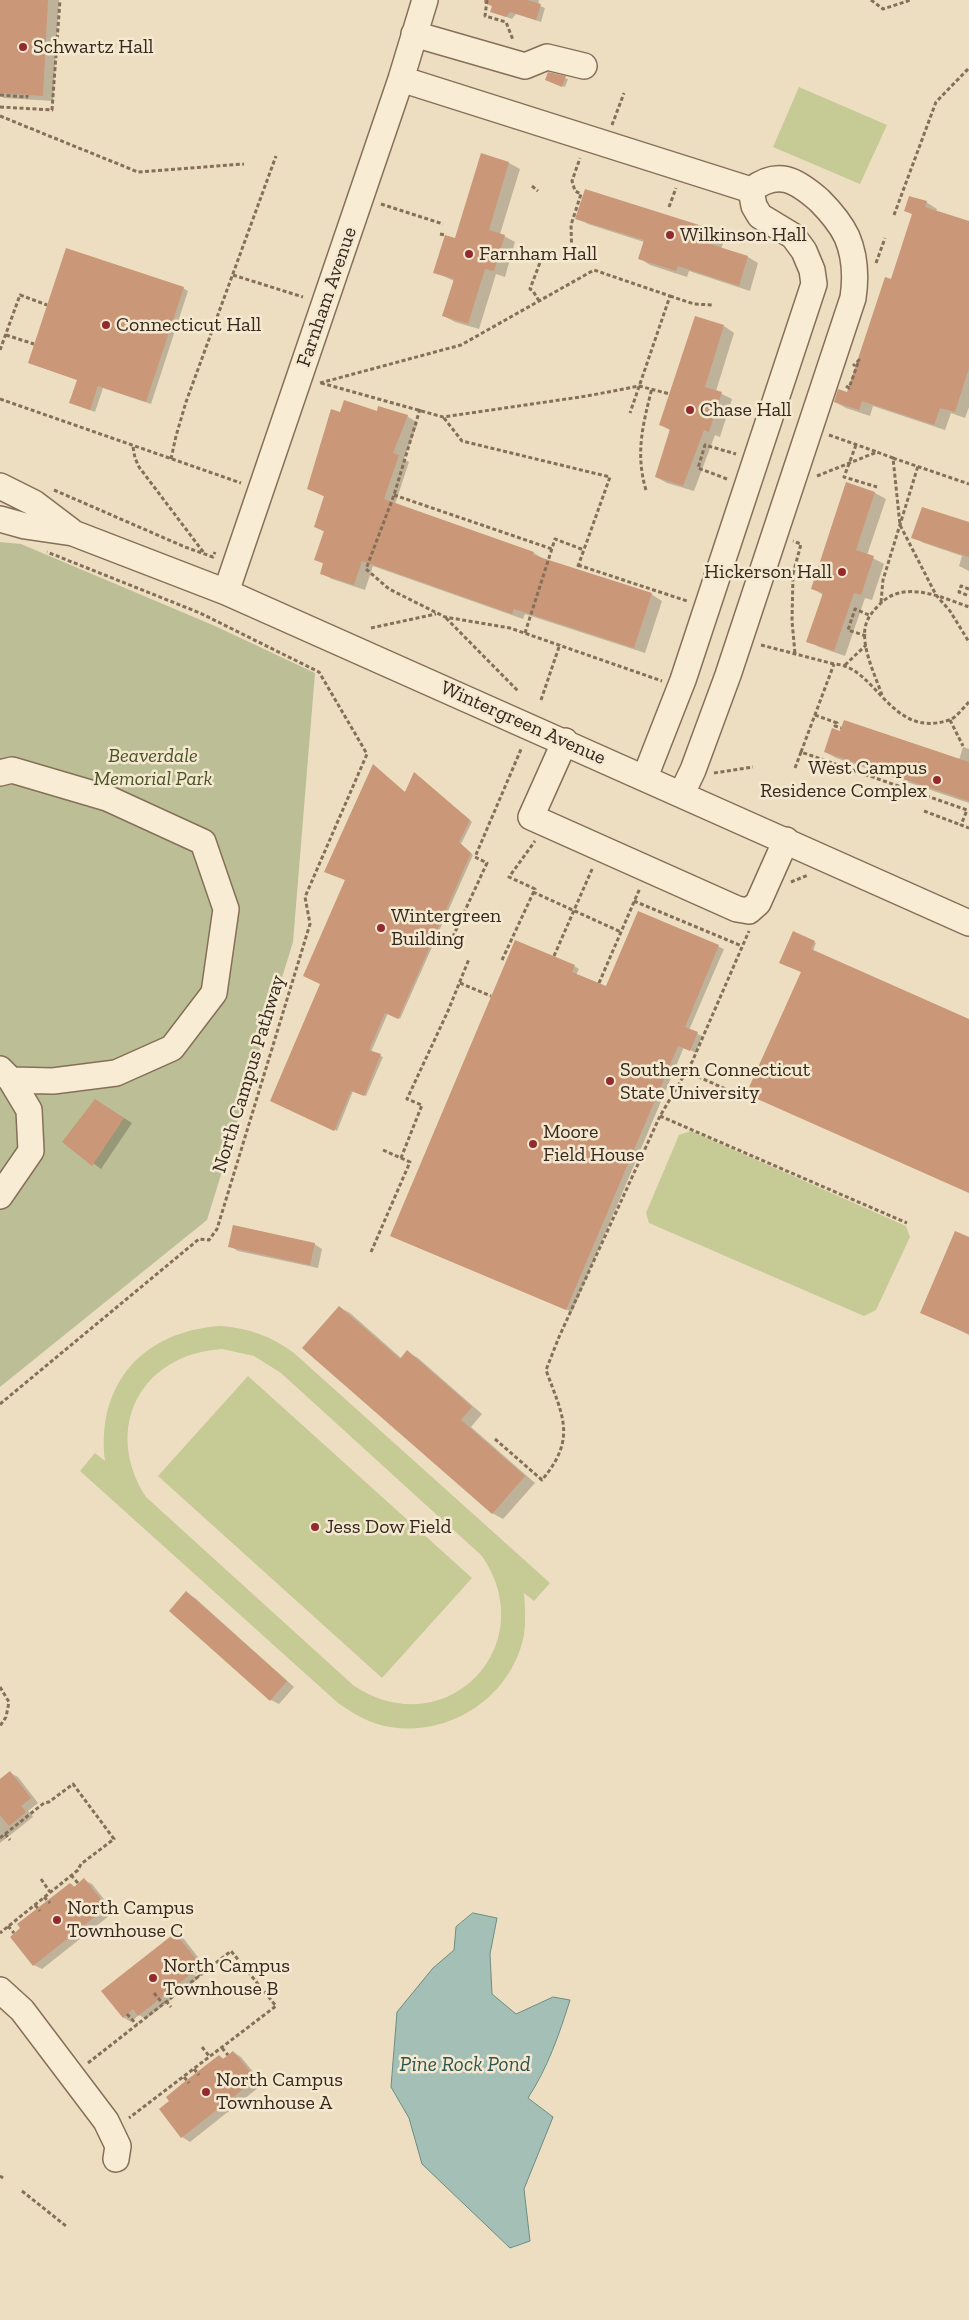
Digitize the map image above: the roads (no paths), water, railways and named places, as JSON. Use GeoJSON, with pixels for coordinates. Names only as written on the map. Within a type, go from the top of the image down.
{"type":"FeatureCollection","features":[{"type":"Feature","properties":{"kind":"street","name":"Farnham Avenue"},"geometry":{"type":"LineString","coordinates":[[226,592],[246,488],[400,79],[424,0]]}},
{"type":"Feature","properties":{"kind":"street"},"geometry":{"type":"LineString","coordinates":[[414,34],[525,66],[547,57],[584,66]]}},
{"type":"Feature","properties":{"kind":"street"},"geometry":{"type":"LineString","coordinates":[[400,79],[584,144],[751,190]]}},
{"type":"Feature","properties":{"kind":"street"},"geometry":{"type":"LineString","coordinates":[[682,793],[728,675],[853,298],[855,284],[850,248],[846,236],[833,214],[804,186],[787,179],[774,179],[761,182],[751,190]]}},
{"type":"Feature","properties":{"kind":"street"},"geometry":{"type":"LineString","coordinates":[[645,777],[682,680],[814,284],[812,270],[804,251],[793,236],[760,216],[754,206],[751,190]]}},
{"type":"Feature","properties":{"kind":"street","name":"Wintergreen Avenue"},"geometry":{"type":"LineString","coordinates":[[0,486],[34,503],[73,532]]}},
{"type":"Feature","properties":{"kind":"street","name":"Wintergreen Avenue"},"geometry":{"type":"LineString","coordinates":[[0,518],[25,526],[73,532],[226,592],[682,793],[969,923]]}},
{"type":"Feature","properties":{"kind":"street"},"geometry":{"type":"LineString","coordinates":[[565,741],[531,817],[737,909],[748,911],[758,903],[786,840]]}},
{"type":"Feature","properties":{"kind":"street"},"geometry":{"type":"LineString","coordinates":[[0,773],[12,770],[107,798],[203,842],[226,909],[214,993],[172,1048],[116,1073],[53,1081],[6,1074]]}},
{"type":"Feature","properties":{"kind":"street"},"geometry":{"type":"LineString","coordinates":[[0,1196],[31,1151],[29,1110],[6,1074]]}},
{"type":"Feature","properties":{"kind":"street"},"geometry":{"type":"LineString","coordinates":[[29,1110],[53,1081]]}},
{"type":"Feature","properties":{"kind":"street"},"geometry":{"type":"LineString","coordinates":[[0,1990],[22,2010],[106,2121],[118,2146],[116,2159]]}},
{"type":"Feature","properties":{"kind":"water","name":"Pine Rock Pond"},"geometry":{"type":"Polygon","coordinates":[[[473,1913],[497,1918],[490,1954],[492,1994],[516,2014],[553,1997],[570,2000],[552,2050],[528,2098],[553,2117],[524,2189],[530,2241],[510,2248],[422,2164],[409,2118],[391,2087],[397,2012],[433,1968],[454,1950],[456,1927],[473,1913]]]}},
{"type":"Feature","properties":{"kind":"place","name":"Schwartz Hall"},"geometry":{"type":"Point","coordinates":[23,47]}},
{"type":"Feature","properties":{"kind":"place","name":"Wilkinson Hall"},"geometry":{"type":"Point","coordinates":[670,235]}},
{"type":"Feature","properties":{"kind":"place","name":"Farnham Hall"},"geometry":{"type":"Point","coordinates":[469,254]}},
{"type":"Feature","properties":{"kind":"place","name":"Connecticut Hall"},"geometry":{"type":"Point","coordinates":[106,325]}},
{"type":"Feature","properties":{"kind":"place","name":"Chase Hall"},"geometry":{"type":"Point","coordinates":[690,410]}},
{"type":"Feature","properties":{"kind":"place","name":"Hickerson Hall"},"geometry":{"type":"Point","coordinates":[842,572]}},
{"type":"Feature","properties":{"kind":"place","name":"West Campus Residence Complex"},"geometry":{"type":"Point","coordinates":[937,780]}},
{"type":"Feature","properties":{"kind":"place","name":"Wintergreen Building"},"geometry":{"type":"Point","coordinates":[381,928]}},
{"type":"Feature","properties":{"kind":"place","name":"Southern Connecticut State University"},"geometry":{"type":"Point","coordinates":[610,1081]}},
{"type":"Feature","properties":{"kind":"place","name":"Moore Field House"},"geometry":{"type":"Point","coordinates":[533,1144]}},
{"type":"Feature","properties":{"kind":"place","name":"Jess Dow Field"},"geometry":{"type":"Point","coordinates":[315,1527]}},
{"type":"Feature","properties":{"kind":"place","name":"North Campus Townhouse C"},"geometry":{"type":"Point","coordinates":[57,1920]}},
{"type":"Feature","properties":{"kind":"place","name":"North Campus Townhouse B"},"geometry":{"type":"Point","coordinates":[153,1978]}},
{"type":"Feature","properties":{"kind":"place","name":"North Campus Townhouse A"},"geometry":{"type":"Point","coordinates":[206,2092]}},
{"type":"Feature","properties":{"kind":"park label","name":"Beaverdale Memorial Park"},"geometry":{"type":"Point","coordinates":[153,768]}}]}
